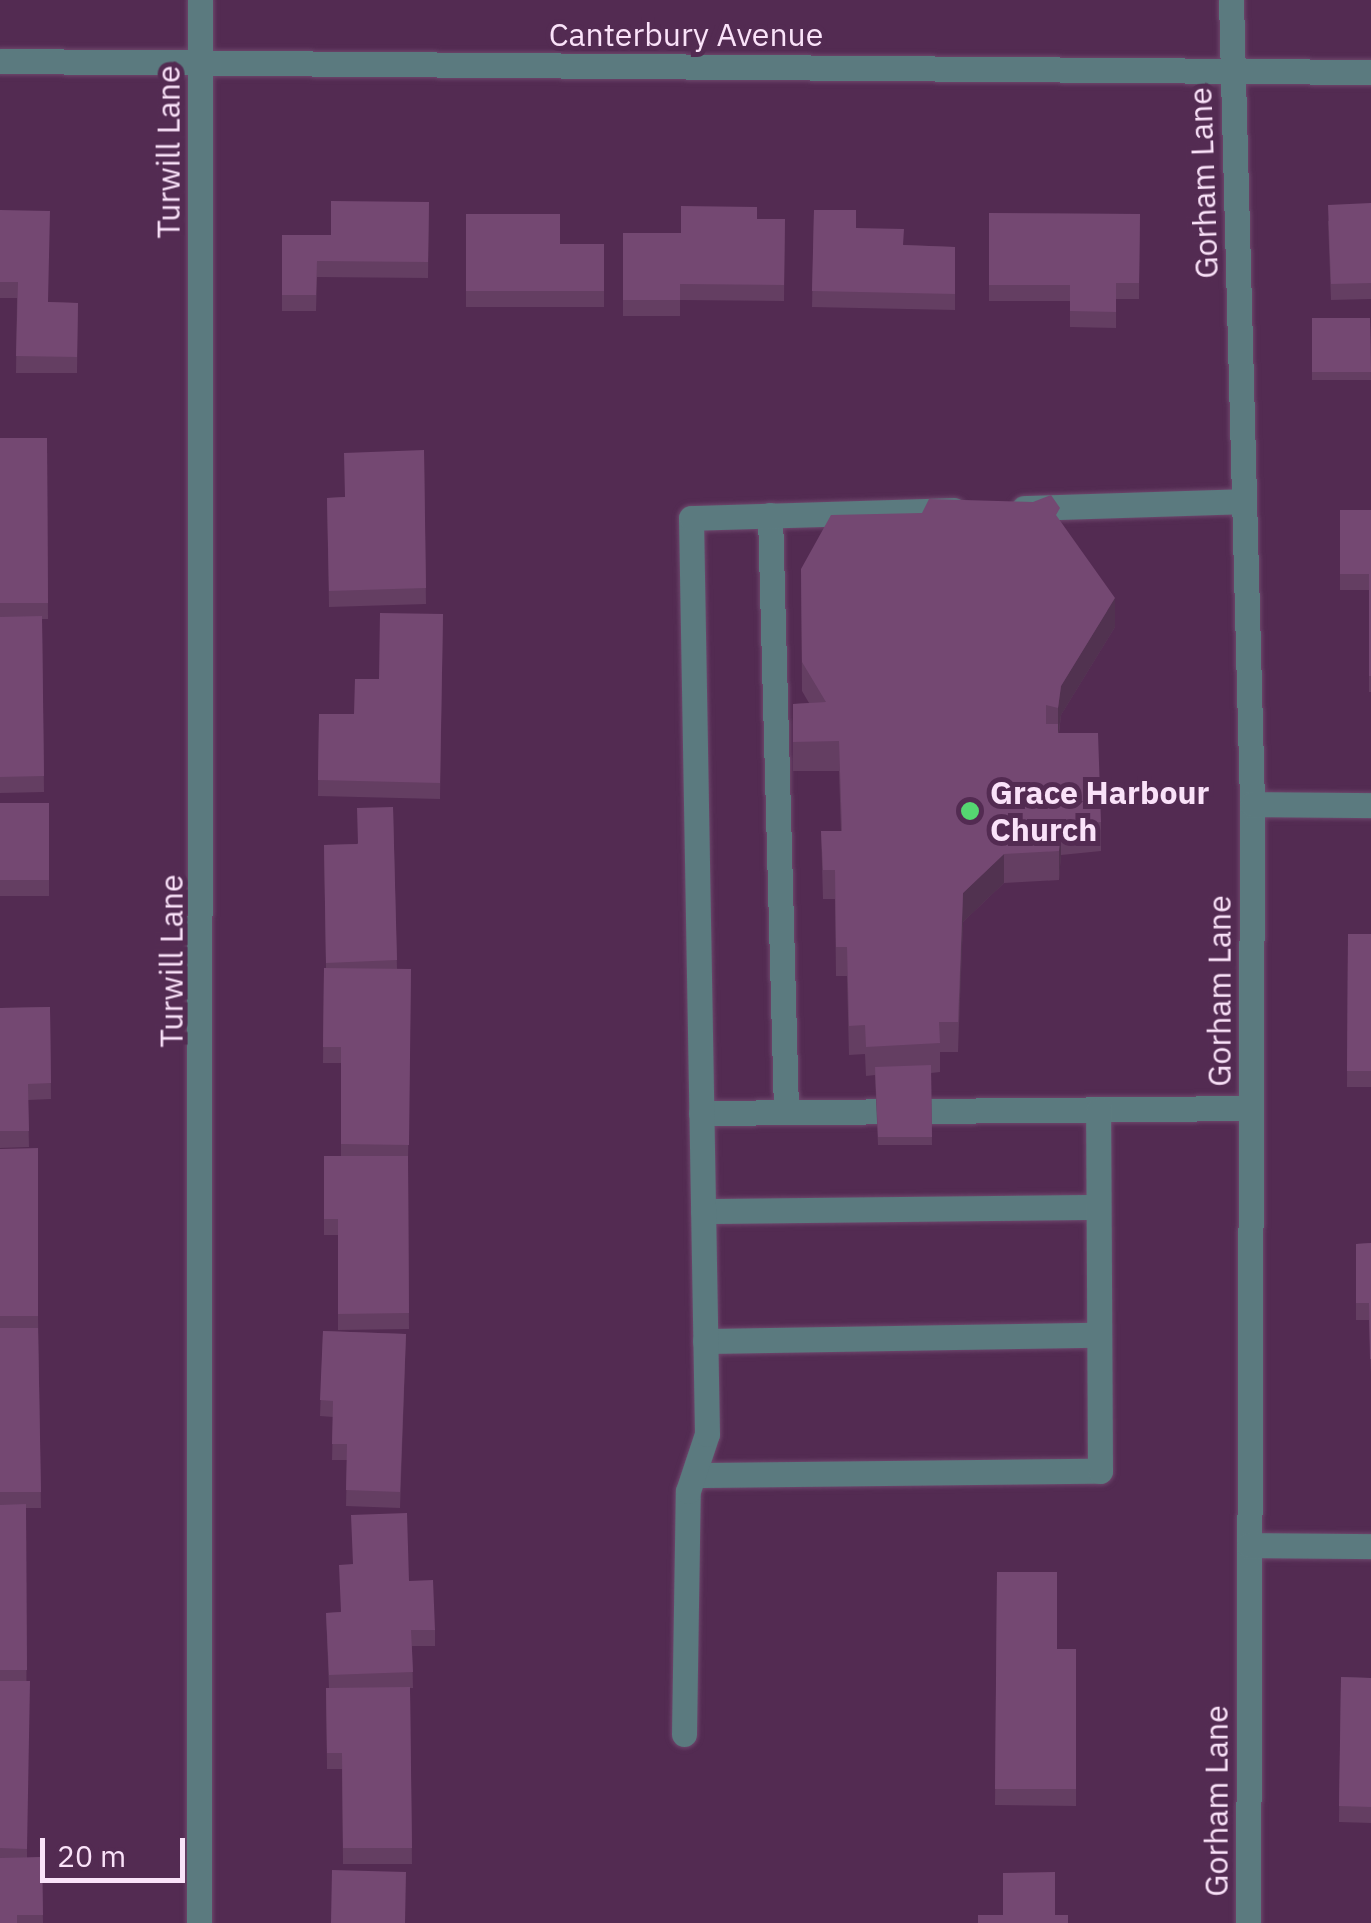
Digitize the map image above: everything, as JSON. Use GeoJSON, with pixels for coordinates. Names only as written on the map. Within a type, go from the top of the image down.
{"type":"FeatureCollection","features":[{"type":"Feature","properties":{"kind":"street","name":"Turwill Lane"},"geometry":{"type":"LineString","coordinates":[[198,1923],[200,0]]}},
{"type":"Feature","properties":{"kind":"street","name":"Gorham Lane"},"geometry":{"type":"LineString","coordinates":[[1232,0],[1252,804],[1248,1923]]}},
{"type":"Feature","properties":{"kind":"street","name":"Canterbury Avenue"},"geometry":{"type":"LineString","coordinates":[[0,61],[1371,72]]}},
{"type":"Feature","properties":{"kind":"street"},"geometry":{"type":"LineString","coordinates":[[684,1734],[694,1474],[707,1434],[692,518],[1244,501]]}},
{"type":"Feature","properties":{"kind":"street"},"geometry":{"type":"LineString","coordinates":[[770,516],[786,1112]]}},
{"type":"Feature","properties":{"kind":"street"},"geometry":{"type":"LineString","coordinates":[[1252,804],[1371,805]]}},
{"type":"Feature","properties":{"kind":"street"},"geometry":{"type":"LineString","coordinates":[[701,1113],[1251,1108]]}},
{"type":"Feature","properties":{"kind":"street"},"geometry":{"type":"LineString","coordinates":[[694,1474],[1100,1471],[1098,1110]]}},
{"type":"Feature","properties":{"kind":"street"},"geometry":{"type":"LineString","coordinates":[[703,1210],[1098,1206]]}},
{"type":"Feature","properties":{"kind":"street"},"geometry":{"type":"LineString","coordinates":[[705,1340],[1099,1335]]}},
{"type":"Feature","properties":{"kind":"street"},"geometry":{"type":"LineString","coordinates":[[1249,1545],[1371,1546]]}},
{"type":"Feature","properties":{"kind":"building"},"geometry":{"type":"Polygon","coordinates":[[[331,201],[429,202],[428,262],[317,261],[316,295],[282,295],[282,235],[331,235],[331,201]]]}},
{"type":"Feature","properties":{"kind":"building"},"geometry":{"type":"Polygon","coordinates":[[[1371,203],[1371,283],[1331,284],[1328,205],[1371,203]]]}},
{"type":"Feature","properties":{"kind":"building"},"geometry":{"type":"Polygon","coordinates":[[[681,206],[757,207],[757,219],[785,219],[784,285],[680,284],[680,300],[623,300],[623,233],[681,233],[681,206]]]}},
{"type":"Feature","properties":{"kind":"building"},"geometry":{"type":"Polygon","coordinates":[[[0,210],[50,211],[48,302],[78,303],[77,357],[16,356],[18,282],[0,282],[0,210]]]}},
{"type":"Feature","properties":{"kind":"building"},"geometry":{"type":"Polygon","coordinates":[[[814,210],[856,210],[856,228],[904,229],[903,245],[955,247],[955,294],[812,291],[814,210]]]}},
{"type":"Feature","properties":{"kind":"building"},"geometry":{"type":"Polygon","coordinates":[[[989,213],[1140,214],[1139,283],[1116,283],[1116,312],[1070,311],[1070,285],[989,285],[989,213]]]}},
{"type":"Feature","properties":{"kind":"building"},"geometry":{"type":"Polygon","coordinates":[[[466,214],[560,214],[560,244],[604,244],[604,291],[466,291],[466,214]]]}},
{"type":"Feature","properties":{"kind":"building"},"geometry":{"type":"Polygon","coordinates":[[[1312,318],[1370,318],[1371,372],[1312,372],[1312,318]]]}},
{"type":"Feature","properties":{"kind":"building"},"geometry":{"type":"Polygon","coordinates":[[[0,438],[47,438],[48,603],[0,603],[0,438]]]}},
{"type":"Feature","properties":{"kind":"building"},"geometry":{"type":"Polygon","coordinates":[[[424,450],[426,588],[329,591],[327,498],[345,497],[344,453],[424,450]]]}},
{"type":"Feature","properties":{"kind":"building","name":"Grace Harbour Church"},"geometry":{"type":"Polygon","coordinates":[[[1051,495],[1060,508],[1056,515],[1115,598],[1061,686],[1058,708],[1046,705],[1046,724],[1058,724],[1058,733],[1098,733],[1101,822],[1061,825],[1059,851],[1004,854],[963,893],[958,1022],[939,1022],[940,1043],[866,1047],[865,1025],[849,1026],[847,947],[836,947],[835,870],[823,870],[821,831],[842,831],[839,741],[793,742],[793,704],[826,702],[802,662],[801,569],[831,515],[922,513],[929,499],[1033,502],[1051,495]]]}},
{"type":"Feature","properties":{"kind":"building"},"geometry":{"type":"Polygon","coordinates":[[[1340,510],[1371,510],[1371,676],[1369,574],[1340,574],[1340,510]]]}},
{"type":"Feature","properties":{"kind":"building"},"geometry":{"type":"Polygon","coordinates":[[[380,613],[443,614],[440,783],[318,780],[319,714],[354,714],[355,679],[379,679],[380,613]]]}},
{"type":"Feature","properties":{"kind":"building"},"geometry":{"type":"Polygon","coordinates":[[[42,616],[44,776],[0,777],[0,617],[42,616]]]}},
{"type":"Feature","properties":{"kind":"building"},"geometry":{"type":"Polygon","coordinates":[[[0,803],[49,803],[49,880],[0,880],[0,803]]]}},
{"type":"Feature","properties":{"kind":"building"},"geometry":{"type":"Polygon","coordinates":[[[393,807],[397,960],[326,963],[324,845],[358,844],[357,808],[393,807]]]}},
{"type":"Feature","properties":{"kind":"building"},"geometry":{"type":"Polygon","coordinates":[[[1348,934],[1371,934],[1371,1071],[1347,1071],[1348,934]]]}},
{"type":"Feature","properties":{"kind":"building"},"geometry":{"type":"Polygon","coordinates":[[[324,968],[411,969],[409,1145],[341,1144],[341,1047],[323,1047],[324,968]]]}},
{"type":"Feature","properties":{"kind":"building"},"geometry":{"type":"Polygon","coordinates":[[[50,1007],[51,1083],[28,1084],[29,1131],[0,1131],[0,1008],[50,1007]]]}},
{"type":"Feature","properties":{"kind":"building"},"geometry":{"type":"Polygon","coordinates":[[[931,1065],[932,1137],[878,1137],[875,1067],[931,1065]]]}},
{"type":"Feature","properties":{"kind":"building"},"geometry":{"type":"Polygon","coordinates":[[[38,1148],[38,1316],[0,1316],[0,1149],[38,1148]]]}},
{"type":"Feature","properties":{"kind":"building"},"geometry":{"type":"Polygon","coordinates":[[[324,1156],[408,1156],[409,1313],[338,1314],[338,1219],[324,1219],[324,1156]]]}},
{"type":"Feature","properties":{"kind":"building"},"geometry":{"type":"Polygon","coordinates":[[[1371,1243],[1370,1359],[1369,1303],[1356,1303],[1356,1244],[1371,1243]]]}},
{"type":"Feature","properties":{"kind":"building"},"geometry":{"type":"Polygon","coordinates":[[[0,1328],[38,1328],[41,1492],[0,1492],[0,1328]]]}},
{"type":"Feature","properties":{"kind":"building"},"geometry":{"type":"Polygon","coordinates":[[[323,1331],[406,1334],[400,1492],[346,1490],[347,1444],[332,1444],[333,1401],[320,1400],[323,1331]]]}},
{"type":"Feature","properties":{"kind":"building"},"geometry":{"type":"Polygon","coordinates":[[[26,1504],[27,1670],[0,1670],[0,1505],[26,1504]]]}},
{"type":"Feature","properties":{"kind":"building"},"geometry":{"type":"Polygon","coordinates":[[[407,1513],[409,1581],[433,1580],[435,1630],[411,1630],[413,1672],[329,1675],[326,1613],[341,1612],[339,1565],[353,1564],[351,1515],[407,1513]]]}},
{"type":"Feature","properties":{"kind":"building"},"geometry":{"type":"Polygon","coordinates":[[[997,1572],[1057,1572],[1057,1649],[1076,1649],[1076,1789],[995,1789],[997,1572]]]}},
{"type":"Feature","properties":{"kind":"building"},"geometry":{"type":"Polygon","coordinates":[[[1341,1677],[1371,1678],[1371,1807],[1339,1806],[1341,1677]]]}},
{"type":"Feature","properties":{"kind":"building"},"geometry":{"type":"Polygon","coordinates":[[[0,1681],[30,1681],[27,1849],[0,1848],[0,1681]]]}},
{"type":"Feature","properties":{"kind":"building"},"geometry":{"type":"Polygon","coordinates":[[[410,1687],[412,1848],[343,1848],[342,1753],[327,1753],[326,1688],[410,1687]]]}},
{"type":"Feature","properties":{"kind":"building"},"geometry":{"type":"Polygon","coordinates":[[[42,1857],[43,1915],[17,1915],[17,1923],[0,1923],[0,1858],[42,1857]]]}},
{"type":"Feature","properties":{"kind":"building"},"geometry":{"type":"Polygon","coordinates":[[[332,1870],[406,1872],[405,1923],[331,1923],[332,1870]]]}},
{"type":"Feature","properties":{"kind":"building"},"geometry":{"type":"Polygon","coordinates":[[[1055,1872],[1055,1915],[1068,1915],[1068,1923],[978,1923],[978,1915],[1003,1915],[1003,1873],[1055,1872]]]}},
{"type":"Feature","properties":{"kind":"place","name":"Grace Harbour Church"},"geometry":{"type":"Point","coordinates":[970,811]}}]}
